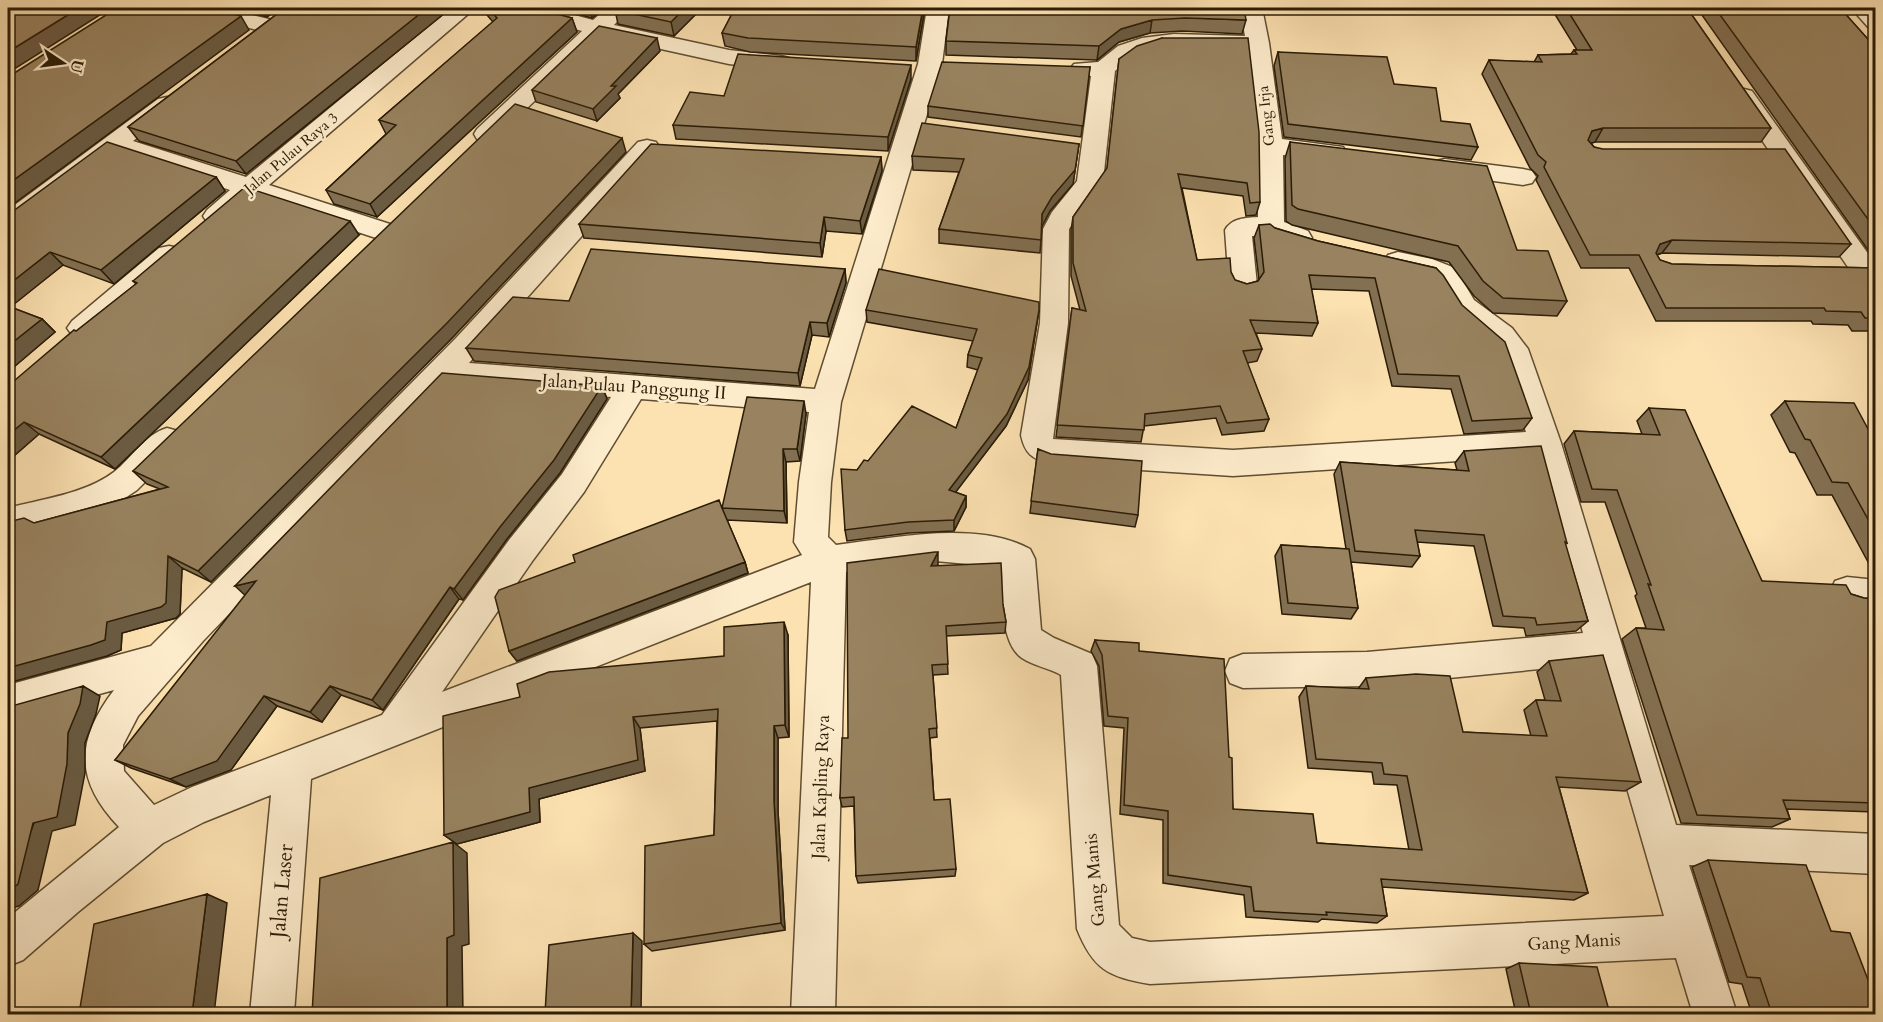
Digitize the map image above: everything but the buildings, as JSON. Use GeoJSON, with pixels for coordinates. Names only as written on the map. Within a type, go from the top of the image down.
{"type":"FeatureCollection","features":[{"type":"Feature","properties":{"kind":"street"},"geometry":{"type":"LineString","coordinates":[[199,8],[278,20],[242,47]]}},
{"type":"Feature","properties":{"kind":"street","name":"Jalan Pulau Raya 3"},"geometry":{"type":"LineString","coordinates":[[62,345],[464,8]]}},
{"type":"Feature","properties":{"kind":"street"},"geometry":{"type":"LineString","coordinates":[[525,8],[596,28],[750,61],[803,64]]}},
{"type":"Feature","properties":{"kind":"street"},"geometry":{"type":"LineString","coordinates":[[466,153],[527,110],[596,28],[619,8]]}},
{"type":"Feature","properties":{"kind":"street"},"geometry":{"type":"LineString","coordinates":[[8,945],[63,897],[149,829],[192,807],[829,560],[811,542],[815,482],[826,402],[855,272],[889,162],[923,127],[938,8]]}},
{"type":"Feature","properties":{"kind":"street","name":"Gang Irja"},"geometry":{"type":"LineString","coordinates":[[1251,8],[1258,43],[1270,145],[1271,226]]}},
{"type":"Feature","properties":{"kind":"street"},"geometry":{"type":"LineString","coordinates":[[1862,8],[1875,22]]}},
{"type":"Feature","properties":{"kind":"street"},"geometry":{"type":"LineString","coordinates":[[1258,43],[1194,41],[1141,45],[1125,51],[1104,69],[1083,148],[1089,185],[1069,207],[1056,229],[1055,311],[1037,441],[1043,448],[1086,455],[1233,463],[1545,443]]}},
{"type":"Feature","properties":{"kind":"street"},"geometry":{"type":"LineString","coordinates":[[1058,68],[1104,69]]}},
{"type":"Feature","properties":{"kind":"street"},"geometry":{"type":"LineString","coordinates":[[1731,76],[1770,152],[1870,269]]}},
{"type":"Feature","properties":{"kind":"street"},"geometry":{"type":"LineString","coordinates":[[8,223],[188,88]]}},
{"type":"Feature","properties":{"kind":"street"},"geometry":{"type":"LineString","coordinates":[[115,144],[250,187],[392,223],[357,256]]}},
{"type":"Feature","properties":{"kind":"street"},"geometry":{"type":"LineString","coordinates":[[1270,145],[1362,157]]}},
{"type":"Feature","properties":{"kind":"street"},"geometry":{"type":"LineString","coordinates":[[149,829],[109,785],[103,766],[104,745],[119,712],[164,659],[558,249],[648,146]]}},
{"type":"Feature","properties":{"kind":"street"},"geometry":{"type":"LineString","coordinates":[[1420,164],[1523,177]]}},
{"type":"Feature","properties":{"kind":"street"},"geometry":{"type":"LineString","coordinates":[[1243,285],[1238,230],[1271,226],[1281,233],[1324,245]]}},
{"type":"Feature","properties":{"kind":"street"},"geometry":{"type":"LineString","coordinates":[[558,249],[593,251]]}},
{"type":"Feature","properties":{"kind":"street"},"geometry":{"type":"LineString","coordinates":[[1364,255],[1432,269],[1445,275],[1464,307],[1503,336],[1513,349],[1545,443],[1689,936],[1715,1014]]}},
{"type":"Feature","properties":{"kind":"street"},"geometry":{"type":"LineString","coordinates":[[1828,268],[1870,269]]}},
{"type":"Feature","properties":{"kind":"street","name":"Jalan Pulau Panggung II"},"geometry":{"type":"LineString","coordinates":[[442,372],[826,402]]}},
{"type":"Feature","properties":{"kind":"street"},"geometry":{"type":"LineString","coordinates":[[396,727],[522,550],[573,483],[633,387]]}},
{"type":"Feature","properties":{"kind":"street"},"geometry":{"type":"LineString","coordinates":[[8,522],[89,500],[116,489],[186,423]]}},
{"type":"Feature","properties":{"kind":"street","name":"Gang Manis"},"geometry":{"type":"LineString","coordinates":[[829,560],[935,547],[1005,552],[1018,559],[1024,634],[1027,640],[1037,648],[1079,666],[1098,929],[1104,944],[1116,954],[1128,959],[1161,962],[1689,936]]}},
{"type":"Feature","properties":{"kind":"street","name":"Jalan Kapling Raya"},"geometry":{"type":"LineString","coordinates":[[813,1014],[829,560]]}},
{"type":"Feature","properties":{"kind":"street"},"geometry":{"type":"LineString","coordinates":[[1243,671],[1367,669],[1603,647]]}},
{"type":"Feature","properties":{"kind":"street"},"geometry":{"type":"LineString","coordinates":[[8,702],[164,659]]}},
{"type":"Feature","properties":{"kind":"street","name":"Jalan Laser"},"geometry":{"type":"LineString","coordinates":[[272,1014],[293,767]]}},
{"type":"Feature","properties":{"kind":"street"},"geometry":{"type":"LineString","coordinates":[[1662,844],[1875,854]]}}]}
